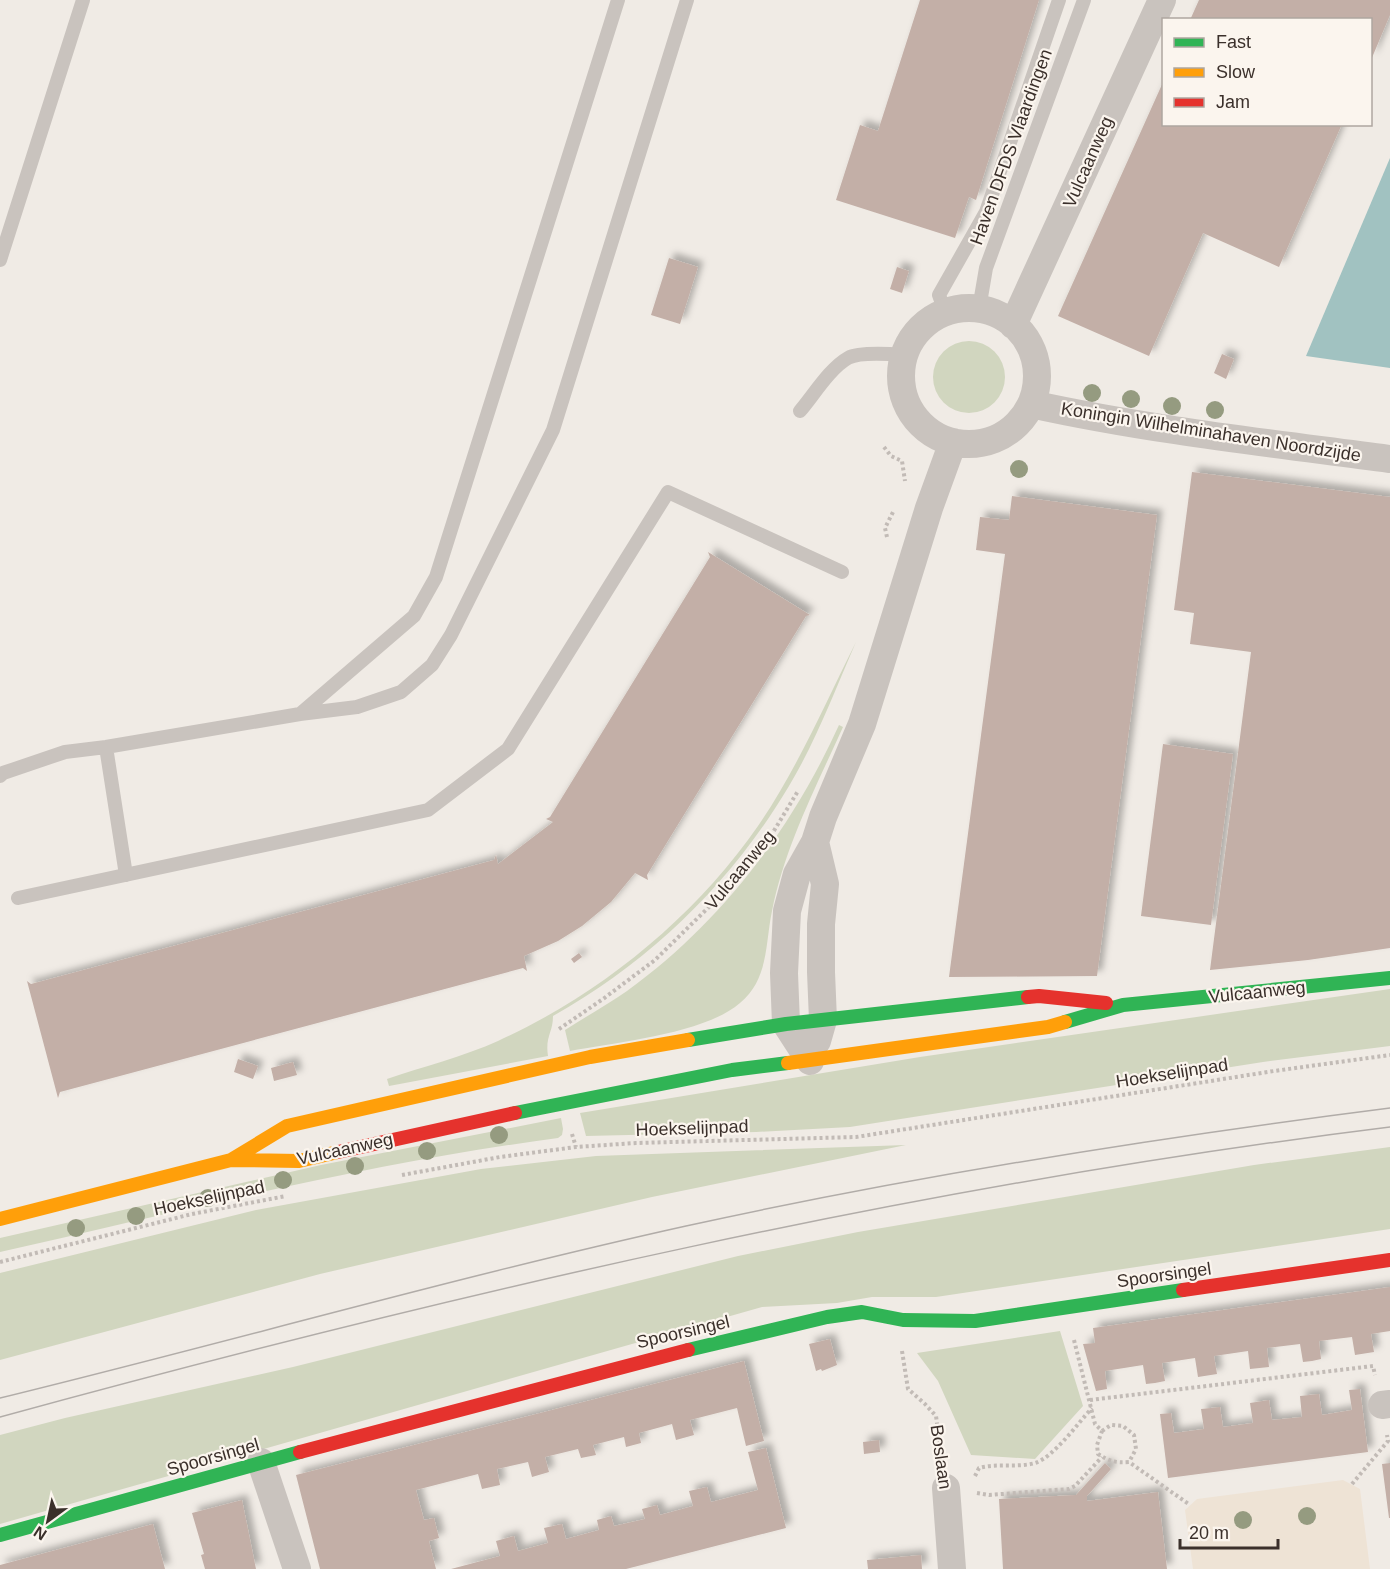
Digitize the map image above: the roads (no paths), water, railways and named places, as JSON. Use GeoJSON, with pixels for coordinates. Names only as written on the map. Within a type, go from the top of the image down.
{"type":"FeatureCollection","features":[{"type":"Feature","properties":{"kind":"main road","name":"Vulcaanweg"},"geometry":{"type":"LineString","coordinates":[[0,1219],[231,1160],[299,1161],[564,1102],[732,1070],[1048,1027],[1123,1005],[1390,978]]}},
{"type":"Feature","properties":{"kind":"main road","name":"Vulcaanweg"},"geometry":{"type":"LineString","coordinates":[[231,1160],[287,1126],[602,1055],[786,1024],[1039,996],[1123,1005]]}},
{"type":"Feature","properties":{"kind":"main road","name":"Spoorsingel"},"geometry":{"type":"LineString","coordinates":[[0,1535],[261,1462],[645,1360],[827,1317],[862,1312],[903,1320],[975,1321],[1390,1260]]}},
{"type":"Feature","properties":{"kind":"street","name":"Vulcaanweg"},"geometry":{"type":"LineString","coordinates":[[1013,325],[1162,0]]}},
{"type":"Feature","properties":{"kind":"street"},"geometry":{"type":"LineString","coordinates":[[979,309],[991,311],[1013,325],[1027,340],[1035,360],[1037,381],[1031,404],[1014,427],[1000,437],[985,442],[969,444],[953,442],[935,435],[918,420],[906,401],[901,378],[904,355],[913,337],[927,322],[945,312],[979,309]]}},
{"type":"Feature","properties":{"kind":"street","name":"Koningin Wilhelminahaven Noordzijde"},"geometry":{"type":"LineString","coordinates":[[1031,404],[1190,433],[1390,459]]}},
{"type":"Feature","properties":{"kind":"street"},"geometry":{"type":"LineString","coordinates":[[810,1061],[786,1024],[784,973],[787,911],[797,874],[815,842],[823,817],[862,724],[929,508],[953,442]]}},
{"type":"Feature","properties":{"kind":"street"},"geometry":{"type":"LineString","coordinates":[[810,1061],[823,1020],[821,972],[825,885],[815,842]]}},
{"type":"Feature","properties":{"kind":"street"},"geometry":{"type":"LineString","coordinates":[[261,1462],[297,1569]]}},
{"type":"Feature","properties":{"kind":"street","name":"Boslaan"},"geometry":{"type":"LineString","coordinates":[[952,1569],[954,1489]]}},
{"type":"Feature","properties":{"kind":"lane"},"geometry":{"type":"LineString","coordinates":[[0,260],[83,0]]}},
{"type":"Feature","properties":{"kind":"lane"},"geometry":{"type":"LineString","coordinates":[[300,714],[414,616],[436,577],[618,0]]}},
{"type":"Feature","properties":{"kind":"lane"},"geometry":{"type":"LineString","coordinates":[[0,776],[65,752],[357,707],[401,692],[432,665],[451,635],[554,430],[687,0]]}},
{"type":"Feature","properties":{"kind":"lane"},"geometry":{"type":"LineString","coordinates":[[945,312],[939,295],[986,213],[1059,0]]}},
{"type":"Feature","properties":{"kind":"lane","name":"Haven DFDS Vlaardingen"},"geometry":{"type":"LineString","coordinates":[[979,309],[986,268],[1084,0]]}},
{"type":"Feature","properties":{"kind":"lane"},"geometry":{"type":"LineString","coordinates":[[800,411],[830,374],[849,357],[882,353],[904,355]]}},
{"type":"Feature","properties":{"kind":"lane"},"geometry":{"type":"LineString","coordinates":[[18,898],[428,810],[508,749],[668,492],[842,572]]}},
{"type":"Feature","properties":{"kind":"lane"},"geometry":{"type":"LineString","coordinates":[[106,747],[126,875]]}},
{"type":"Feature","properties":{"kind":"water"},"geometry":{"type":"Polygon","coordinates":[[[1390,158],[1390,368],[1306,356],[1390,158]]]}},
{"type":"Feature","properties":{"kind":"tram line"},"geometry":{"type":"LineString","coordinates":[[0,1398],[428,1288],[686,1226],[861,1190],[1037,1159],[1390,1108]]}},
{"type":"Feature","properties":{"kind":"tram line"},"geometry":{"type":"LineString","coordinates":[[0,1417],[344,1327],[690,1247],[864,1211],[1039,1179],[1214,1151],[1390,1127]]}}]}
